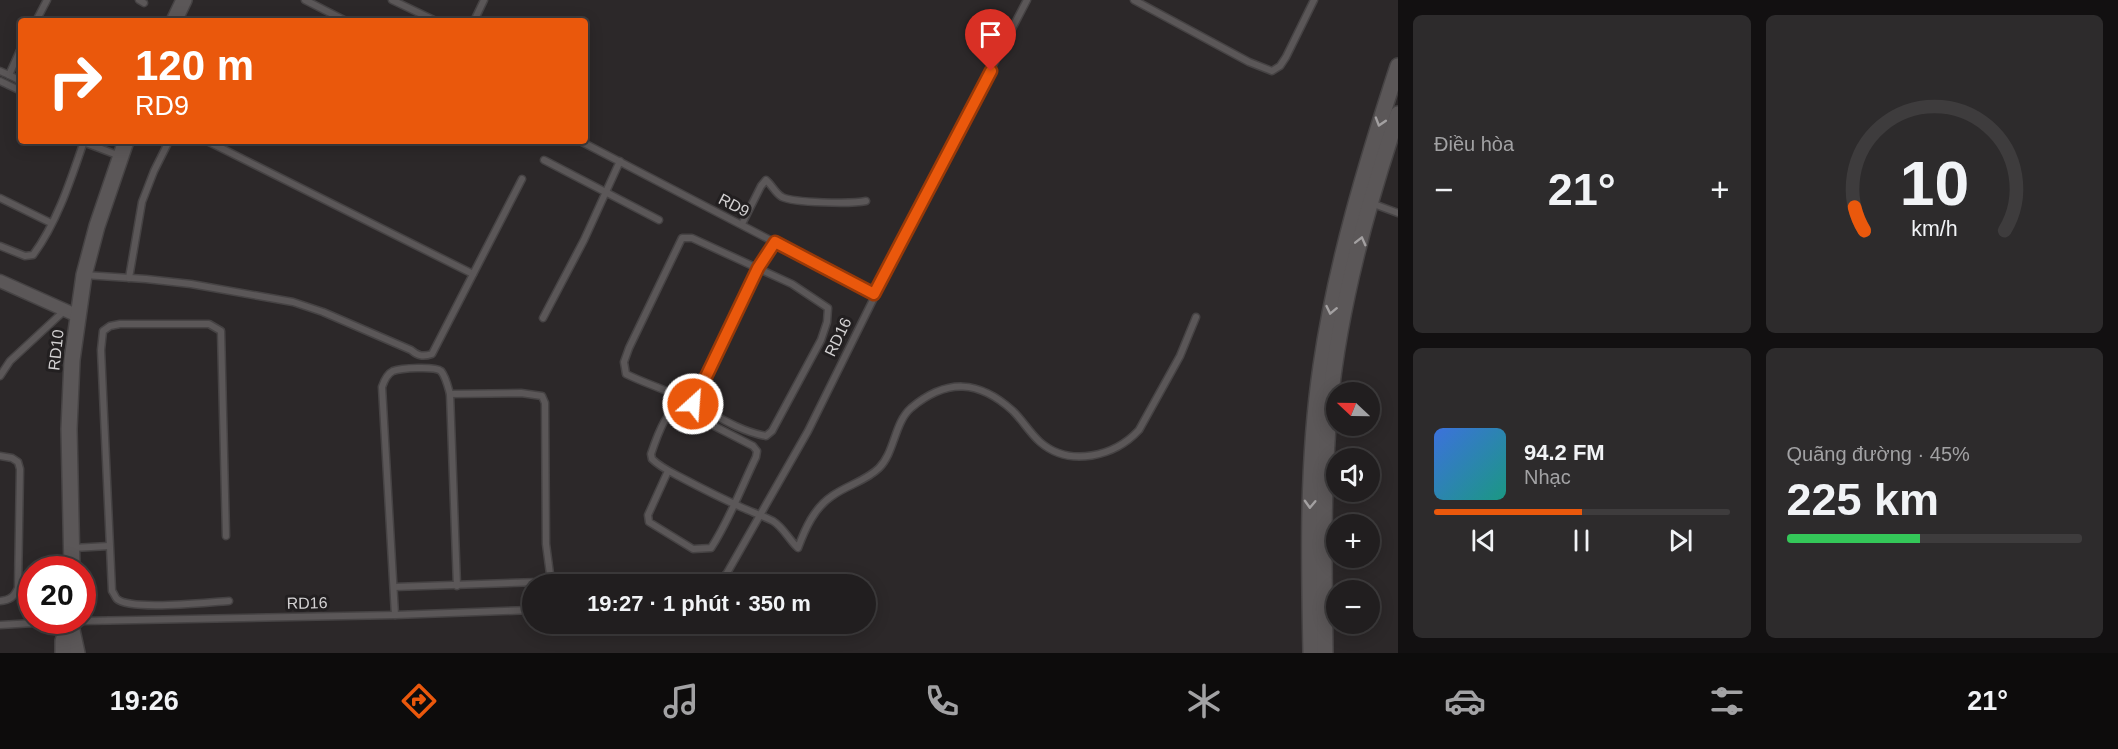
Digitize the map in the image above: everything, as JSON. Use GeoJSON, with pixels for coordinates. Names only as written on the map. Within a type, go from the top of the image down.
{"type":"FeatureCollection","features":[{"type":"Feature","properties":{"kind":"main road"},"geometry":{"type":"LineString","coordinates":[[175,18],[184,0]]}},
{"type":"Feature","properties":{"kind":"main road"},"geometry":{"type":"LineString","coordinates":[[1311,653],[1310,505],[1320,368],[1348,231],[1398,66]]}},
{"type":"Feature","properties":{"kind":"main road"},"geometry":{"type":"LineString","coordinates":[[1325,653],[1324,509],[1330,400],[1345,310],[1370,203],[1398,114]]}},
{"type":"Feature","properties":{"kind":"main road","name":"RD10"},"geometry":{"type":"LineString","coordinates":[[72,556],[69,429],[72,360],[71,313],[125,144]]}},
{"type":"Feature","properties":{"kind":"main road"},"geometry":{"type":"LineString","coordinates":[[63,653],[65,634]]}},
{"type":"Feature","properties":{"kind":"main road"},"geometry":{"type":"LineString","coordinates":[[73,634],[77,653]]}},
{"type":"Feature","properties":{"kind":"street"},"geometry":{"type":"LineString","coordinates":[[0,281],[71,313]]}},
{"type":"Feature","properties":{"kind":"lane"},"geometry":{"type":"LineString","coordinates":[[38,18],[47,0]]}},
{"type":"Feature","properties":{"kind":"lane"},"geometry":{"type":"LineString","coordinates":[[305,0],[340,18]]}},
{"type":"Feature","properties":{"kind":"lane"},"geometry":{"type":"LineString","coordinates":[[392,0],[430,18]]}},
{"type":"Feature","properties":{"kind":"lane"},"geometry":{"type":"LineString","coordinates":[[475,18],[484,0]]}},
{"type":"Feature","properties":{"kind":"lane","name":"RD16"},"geometry":{"type":"LineString","coordinates":[[726,574],[808,431],[874,294],[1028,0]]}},
{"type":"Feature","properties":{"kind":"lane"},"geometry":{"type":"LineString","coordinates":[[1134,0],[1250,62],[1272,71],[1280,66],[1286,57],[1314,0]]}},
{"type":"Feature","properties":{"kind":"lane"},"geometry":{"type":"LineString","coordinates":[[9,75],[18,55]]}},
{"type":"Feature","properties":{"kind":"lane"},"geometry":{"type":"LineString","coordinates":[[0,71],[18,80]]}},
{"type":"Feature","properties":{"kind":"lane"},"geometry":{"type":"LineString","coordinates":[[0,81],[18,90]]}},
{"type":"Feature","properties":{"kind":"lane"},"geometry":{"type":"LineString","coordinates":[[0,246],[25,256],[33,255],[51,224],[83,144]]}},
{"type":"Feature","properties":{"kind":"lane"},"geometry":{"type":"LineString","coordinates":[[89,144],[121,156]]}},
{"type":"Feature","properties":{"kind":"lane"},"geometry":{"type":"LineString","coordinates":[[129,278],[142,202],[168,144]]}},
{"type":"Feature","properties":{"kind":"lane"},"geometry":{"type":"LineString","coordinates":[[213,144],[473,274]]}},
{"type":"Feature","properties":{"kind":"lane","name":"RD9"},"geometry":{"type":"LineString","coordinates":[[586,144],[874,294]]}},
{"type":"Feature","properties":{"kind":"lane"},"geometry":{"type":"LineString","coordinates":[[544,160],[606,190],[659,220]]}},
{"type":"Feature","properties":{"kind":"lane"},"geometry":{"type":"LineString","coordinates":[[543,318],[584,240],[620,161]]}},
{"type":"Feature","properties":{"kind":"lane"},"geometry":{"type":"LineString","coordinates":[[84,275],[191,284],[293,303],[323,312],[411,350],[417,355],[425,356],[432,354],[522,179]]}},
{"type":"Feature","properties":{"kind":"lane"},"geometry":{"type":"LineString","coordinates":[[742,224],[766,180],[784,198],[816,202],[866,201]]}},
{"type":"Feature","properties":{"kind":"lane"},"geometry":{"type":"LineString","coordinates":[[0,198],[51,224]]}},
{"type":"Feature","properties":{"kind":"lane"},"geometry":{"type":"LineString","coordinates":[[1370,203],[1398,213]]}},
{"type":"Feature","properties":{"kind":"lane"},"geometry":{"type":"LineString","coordinates":[[692,237],[792,284],[828,308],[827,322],[821,340],[772,431],[766,436],[737,426],[693,404],[626,374],[624,368],[629,348],[678,244],[682,238],[692,237]]}},
{"type":"Feature","properties":{"kind":"lane"},"geometry":{"type":"LineString","coordinates":[[693,404],[758,268],[775,242]]}},
{"type":"Feature","properties":{"kind":"lane"},"geometry":{"type":"LineString","coordinates":[[0,376],[10,361],[71,313]]}},
{"type":"Feature","properties":{"kind":"lane"},"geometry":{"type":"LineString","coordinates":[[668,471],[648,515],[649,522],[693,549],[711,548],[733,503],[756,457],[757,451],[745,441],[685,411],[675,410],[670,412],[651,454],[656,463],[668,471],[733,503],[760,516],[773,521],[781,527],[798,549],[804,531],[814,514],[832,496],[874,473],[886,461],[909,410],[929,396],[948,387],[961,385],[979,390],[1013,411],[1041,442],[1061,453],[1098,456],[1131,439],[1139,430],[1180,356],[1196,317]]}},
{"type":"Feature","properties":{"kind":"lane"},"geometry":{"type":"LineString","coordinates":[[226,536],[221,331],[209,324],[110,326],[103,331],[101,340],[112,591],[118,599],[132,604],[228,601]]}},
{"type":"Feature","properties":{"kind":"lane"},"geometry":{"type":"LineString","coordinates":[[395,615],[382,387],[385,379],[393,371],[432,367],[444,375],[450,394],[457,586]]}},
{"type":"Feature","properties":{"kind":"lane"},"geometry":{"type":"LineString","coordinates":[[394,587],[540,582],[550,574],[546,544],[545,403],[542,396],[537,394],[450,394]]}},
{"type":"Feature","properties":{"kind":"lane"},"geometry":{"type":"LineString","coordinates":[[0,456],[12,458],[18,462],[20,469],[18,588],[9,600],[0,601]]}},
{"type":"Feature","properties":{"kind":"lane"},"geometry":{"type":"LineString","coordinates":[[72,548],[109,546]]}},
{"type":"Feature","properties":{"kind":"lane","name":"RD16"},"geometry":{"type":"LineString","coordinates":[[96,621],[522,610]]}},
{"type":"Feature","properties":{"kind":"lane"},"geometry":{"type":"LineString","coordinates":[[0,625],[18,624]]}},
{"type":"Feature","properties":{"kind":"route"},"geometry":{"type":"LineString","coordinates":[[693,404],[758,268],[775,242],[874,294],[991,71]]}}]}
